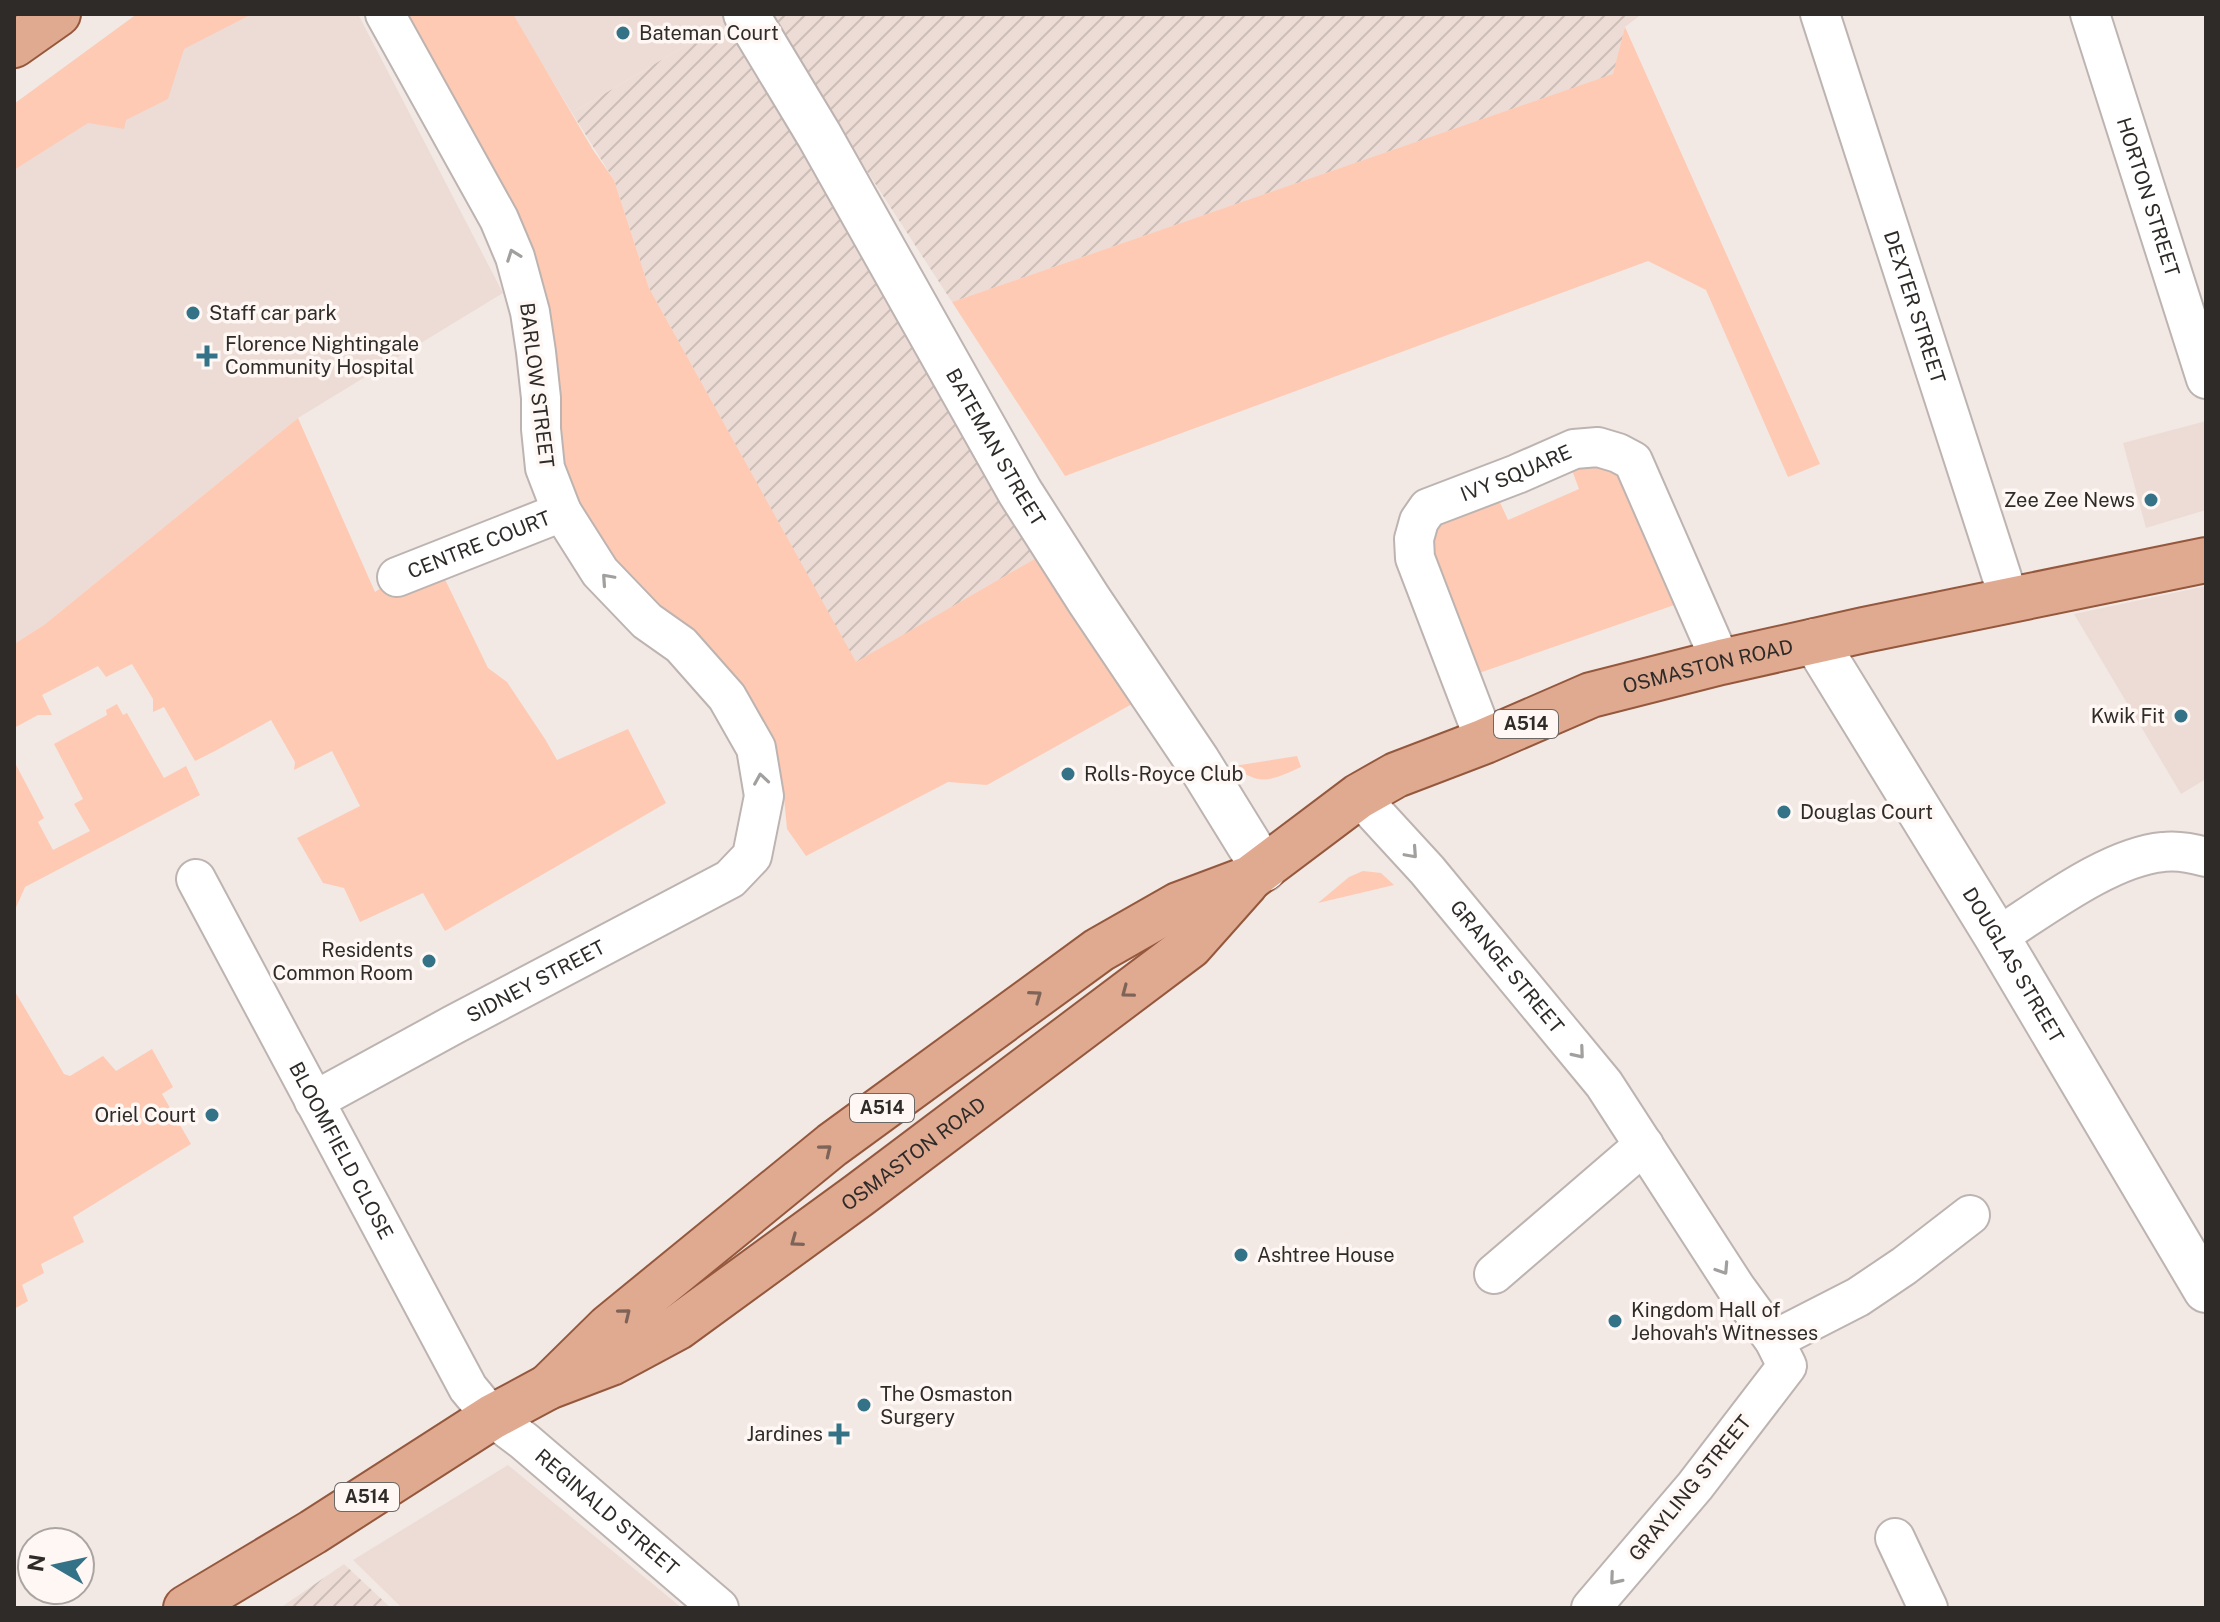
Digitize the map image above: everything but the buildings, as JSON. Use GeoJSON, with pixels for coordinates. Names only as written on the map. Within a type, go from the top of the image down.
{"type":"FeatureCollection","features":[{"type":"Feature","properties":{"kind":"main road"},"geometry":{"type":"LineString","coordinates":[[14,45],[58,14]]}},
{"type":"Feature","properties":{"kind":"main road","name":"OSMASTON ROAD"},"geometry":{"type":"LineString","coordinates":[[186,1608],[313,1532],[492,1417],[548,1387],[611,1363],[678,1327],[1190,946],[1257,873],[1359,796],[1396,775],[1591,695],[1815,641],[2206,560]]}},
{"type":"Feature","properties":{"kind":"street","name":"BARLOW STREET"},"geometry":{"type":"LineString","coordinates":[[385,14],[499,219],[515,257],[530,312],[536,352],[545,468],[562,512],[600,572],[647,621],[681,645],[727,697],[756,748],[764,796],[752,856]]}},
{"type":"Feature","properties":{"kind":"street","name":"BATEMAN STREET"},"geometry":{"type":"LineString","coordinates":[[746,14],[819,135],[1020,492],[1198,762],[1257,873]]}},
{"type":"Feature","properties":{"kind":"street","name":"DEXTER STREET"},"geometry":{"type":"LineString","coordinates":[[1820,14],[2009,599]]}},
{"type":"Feature","properties":{"kind":"street","name":"HORTON STREET"},"geometry":{"type":"LineString","coordinates":[[2090,14],[2206,379]]}},
{"type":"Feature","properties":{"kind":"street","name":"IVY SQUARE"},"geometry":{"type":"LineString","coordinates":[[1485,741],[1415,558],[1414,539],[1419,521],[1428,508],[1574,449],[1598,447],[1633,461],[1721,662]]}},
{"type":"Feature","properties":{"kind":"street","name":"CENTRE COURT"},"geometry":{"type":"LineString","coordinates":[[397,577],[562,512]]}},
{"type":"Feature","properties":{"kind":"street","name":"DOUGLAS STREET"},"geometry":{"type":"LineString","coordinates":[[1815,641],[1997,937],[2206,1290]]}},
{"type":"Feature","properties":{"kind":"street","name":"GRANGE STREET"},"geometry":{"type":"LineString","coordinates":[[1359,796],[1427,870],[1604,1084],[1781,1353]]}},
{"type":"Feature","properties":{"kind":"street"},"geometry":{"type":"LineString","coordinates":[[1997,937],[2088,880],[2117,866],[2162,852],[2206,857]]}},
{"type":"Feature","properties":{"kind":"street","name":"SIDNEY STREET"},"geometry":{"type":"LineString","coordinates":[[314,1101],[730,879],[752,856]]}},
{"type":"Feature","properties":{"kind":"street","name":"BLOOMFIELD CLOSE"},"geometry":{"type":"LineString","coordinates":[[196,879],[468,1388],[492,1417]]}},
{"type":"Feature","properties":{"kind":"street"},"geometry":{"type":"LineString","coordinates":[[1494,1274],[1644,1145]]}},
{"type":"Feature","properties":{"kind":"street"},"geometry":{"type":"LineString","coordinates":[[1781,1353],[1970,1215]]}},
{"type":"Feature","properties":{"kind":"street","name":"GRAYLING STREET"},"geometry":{"type":"LineString","coordinates":[[1591,1608],[1695,1486],[1781,1353]]}},
{"type":"Feature","properties":{"kind":"street","name":"REGINALD STREET"},"geometry":{"type":"LineString","coordinates":[[492,1417],[719,1608]]}},
{"type":"Feature","properties":{"kind":"street"},"geometry":{"type":"LineString","coordinates":[[1895,1538],[1918,1602]]}},
{"type":"Feature","properties":{"kind":"shaded area","name":"Florence Nightingale Community Hospital"},"geometry":{"type":"Polygon","coordinates":[[[137,14],[358,14],[503,293],[298,418],[44,625],[14,644],[14,104],[137,14]]]}},
{"type":"Feature","properties":{"kind":"shaded area"},"geometry":{"type":"Polygon","coordinates":[[[137,14],[252,14],[184,49],[168,99],[126,120],[124,129],[88,123],[14,170],[14,104],[137,14]]]}},
{"type":"Feature","properties":{"kind":"shaded area"},"geometry":{"type":"Polygon","coordinates":[[[408,14],[513,14],[614,180],[649,288],[856,662],[1045,553],[1132,704],[987,785],[948,782],[806,856],[787,829],[783,787],[750,711],[628,583],[573,501],[560,448],[544,295],[528,236],[444,87],[408,14]]]}},
{"type":"Feature","properties":{"kind":"shaded area"},"geometry":{"type":"Polygon","coordinates":[[[512,14],[722,14],[727,21],[572,113],[512,14]]]}},
{"type":"Feature","properties":{"kind":"shaded area"},"geometry":{"type":"Polygon","coordinates":[[[765,14],[1642,14],[1625,27],[1614,74],[952,302],[765,14]]]}},
{"type":"Feature","properties":{"kind":"shaded area"},"geometry":{"type":"Polygon","coordinates":[[[727,21],[1045,553],[856,663],[649,288],[614,180],[572,113],[727,21]]]}},
{"type":"Feature","properties":{"kind":"shaded area"},"geometry":{"type":"Polygon","coordinates":[[[1625,27],[1820,464],[1788,477],[1706,290],[1648,261],[1065,476],[952,302],[1613,74],[1625,27]]]}},
{"type":"Feature","properties":{"kind":"shaded area"},"geometry":{"type":"Polygon","coordinates":[[[298,418],[375,592],[397,577],[438,565],[488,668],[507,682],[557,760],[628,729],[666,803],[445,931],[423,893],[360,922],[344,888],[323,883],[297,838],[360,806],[332,751],[294,770],[295,762],[271,720],[195,761],[164,707],[153,712],[153,699],[132,664],[106,677],[98,666],[42,695],[52,715],[38,715],[14,728],[14,644],[44,625],[298,418]]]}},
{"type":"Feature","properties":{"kind":"shaded area"},"geometry":{"type":"Polygon","coordinates":[[[2206,421],[2206,510],[2146,528],[2123,443],[2206,421]]]}},
{"type":"Feature","properties":{"kind":"shaded area"},"geometry":{"type":"Polygon","coordinates":[[[1590,462],[1618,472],[1680,603],[1479,673],[1432,555],[1433,535],[1440,515],[1497,496],[1508,520],[1579,489],[1570,465],[1590,462]]]}},
{"type":"Feature","properties":{"kind":"shaded area"},"geometry":{"type":"Polygon","coordinates":[[[2206,586],[2206,779],[2181,794],[2074,614],[2206,586]]]}},
{"type":"Feature","properties":{"kind":"shaded area"},"geometry":{"type":"Polygon","coordinates":[[[117,704],[123,715],[127,713],[164,778],[186,766],[200,795],[25,887],[14,912],[14,761],[44,818],[38,822],[53,850],[90,831],[74,804],[83,799],[54,744],[107,715],[106,710],[117,704]]]}},
{"type":"Feature","properties":{"kind":"shaded area"},"geometry":{"type":"Polygon","coordinates":[[[1297,756],[1301,767],[1267,779],[1252,777],[1234,766],[1297,756]]]}},
{"type":"Feature","properties":{"kind":"shaded area"},"geometry":{"type":"Polygon","coordinates":[[[1363,871],[1381,873],[1394,885],[1318,903],[1349,877],[1363,871]]]}},
{"type":"Feature","properties":{"kind":"shaded area"},"geometry":{"type":"Polygon","coordinates":[[[14,990],[64,1074],[70,1076],[103,1056],[116,1071],[152,1049],[173,1087],[162,1094],[191,1144],[73,1217],[84,1242],[41,1264],[44,1273],[22,1285],[28,1301],[14,1309],[14,990]]]}},
{"type":"Feature","properties":{"kind":"shaded area"},"geometry":{"type":"Polygon","coordinates":[[[508,1465],[682,1608],[402,1608],[353,1560],[508,1465]]]}},
{"type":"Feature","properties":{"kind":"shaded area"},"geometry":{"type":"Polygon","coordinates":[[[344,1564],[391,1608],[280,1608],[344,1564]]]}},
{"type":"Feature","properties":{"kind":"place","name":"Bateman Court"},"geometry":{"type":"Point","coordinates":[623,33]}},
{"type":"Feature","properties":{"kind":"place","name":"Staff car park"},"geometry":{"type":"Point","coordinates":[193,313]}},
{"type":"Feature","properties":{"kind":"place","name":"Florence Nightingale Community Hospital"},"geometry":{"type":"Point","coordinates":[207,356]}},
{"type":"Feature","properties":{"kind":"place","name":"Zee Zee News"},"geometry":{"type":"Point","coordinates":[2151,500]}},
{"type":"Feature","properties":{"kind":"place","name":"Kwik Fit"},"geometry":{"type":"Point","coordinates":[2181,716]}},
{"type":"Feature","properties":{"kind":"place","name":"Rolls-Royce Club"},"geometry":{"type":"Point","coordinates":[1068,774]}},
{"type":"Feature","properties":{"kind":"place","name":"Douglas Court"},"geometry":{"type":"Point","coordinates":[1784,812]}},
{"type":"Feature","properties":{"kind":"place","name":"Residents Common Room"},"geometry":{"type":"Point","coordinates":[429,961]}},
{"type":"Feature","properties":{"kind":"place","name":"Oriel Court"},"geometry":{"type":"Point","coordinates":[212,1115]}},
{"type":"Feature","properties":{"kind":"place","name":"Ashtree House"},"geometry":{"type":"Point","coordinates":[1241,1255]}},
{"type":"Feature","properties":{"kind":"place","name":"Kingdom Hall of Jehovah's Witnesses"},"geometry":{"type":"Point","coordinates":[1615,1321]}},
{"type":"Feature","properties":{"kind":"place","name":"The Osmaston Surgery"},"geometry":{"type":"Point","coordinates":[864,1405]}},
{"type":"Feature","properties":{"kind":"place","name":"Jardines"},"geometry":{"type":"Point","coordinates":[839,1434]}}]}
